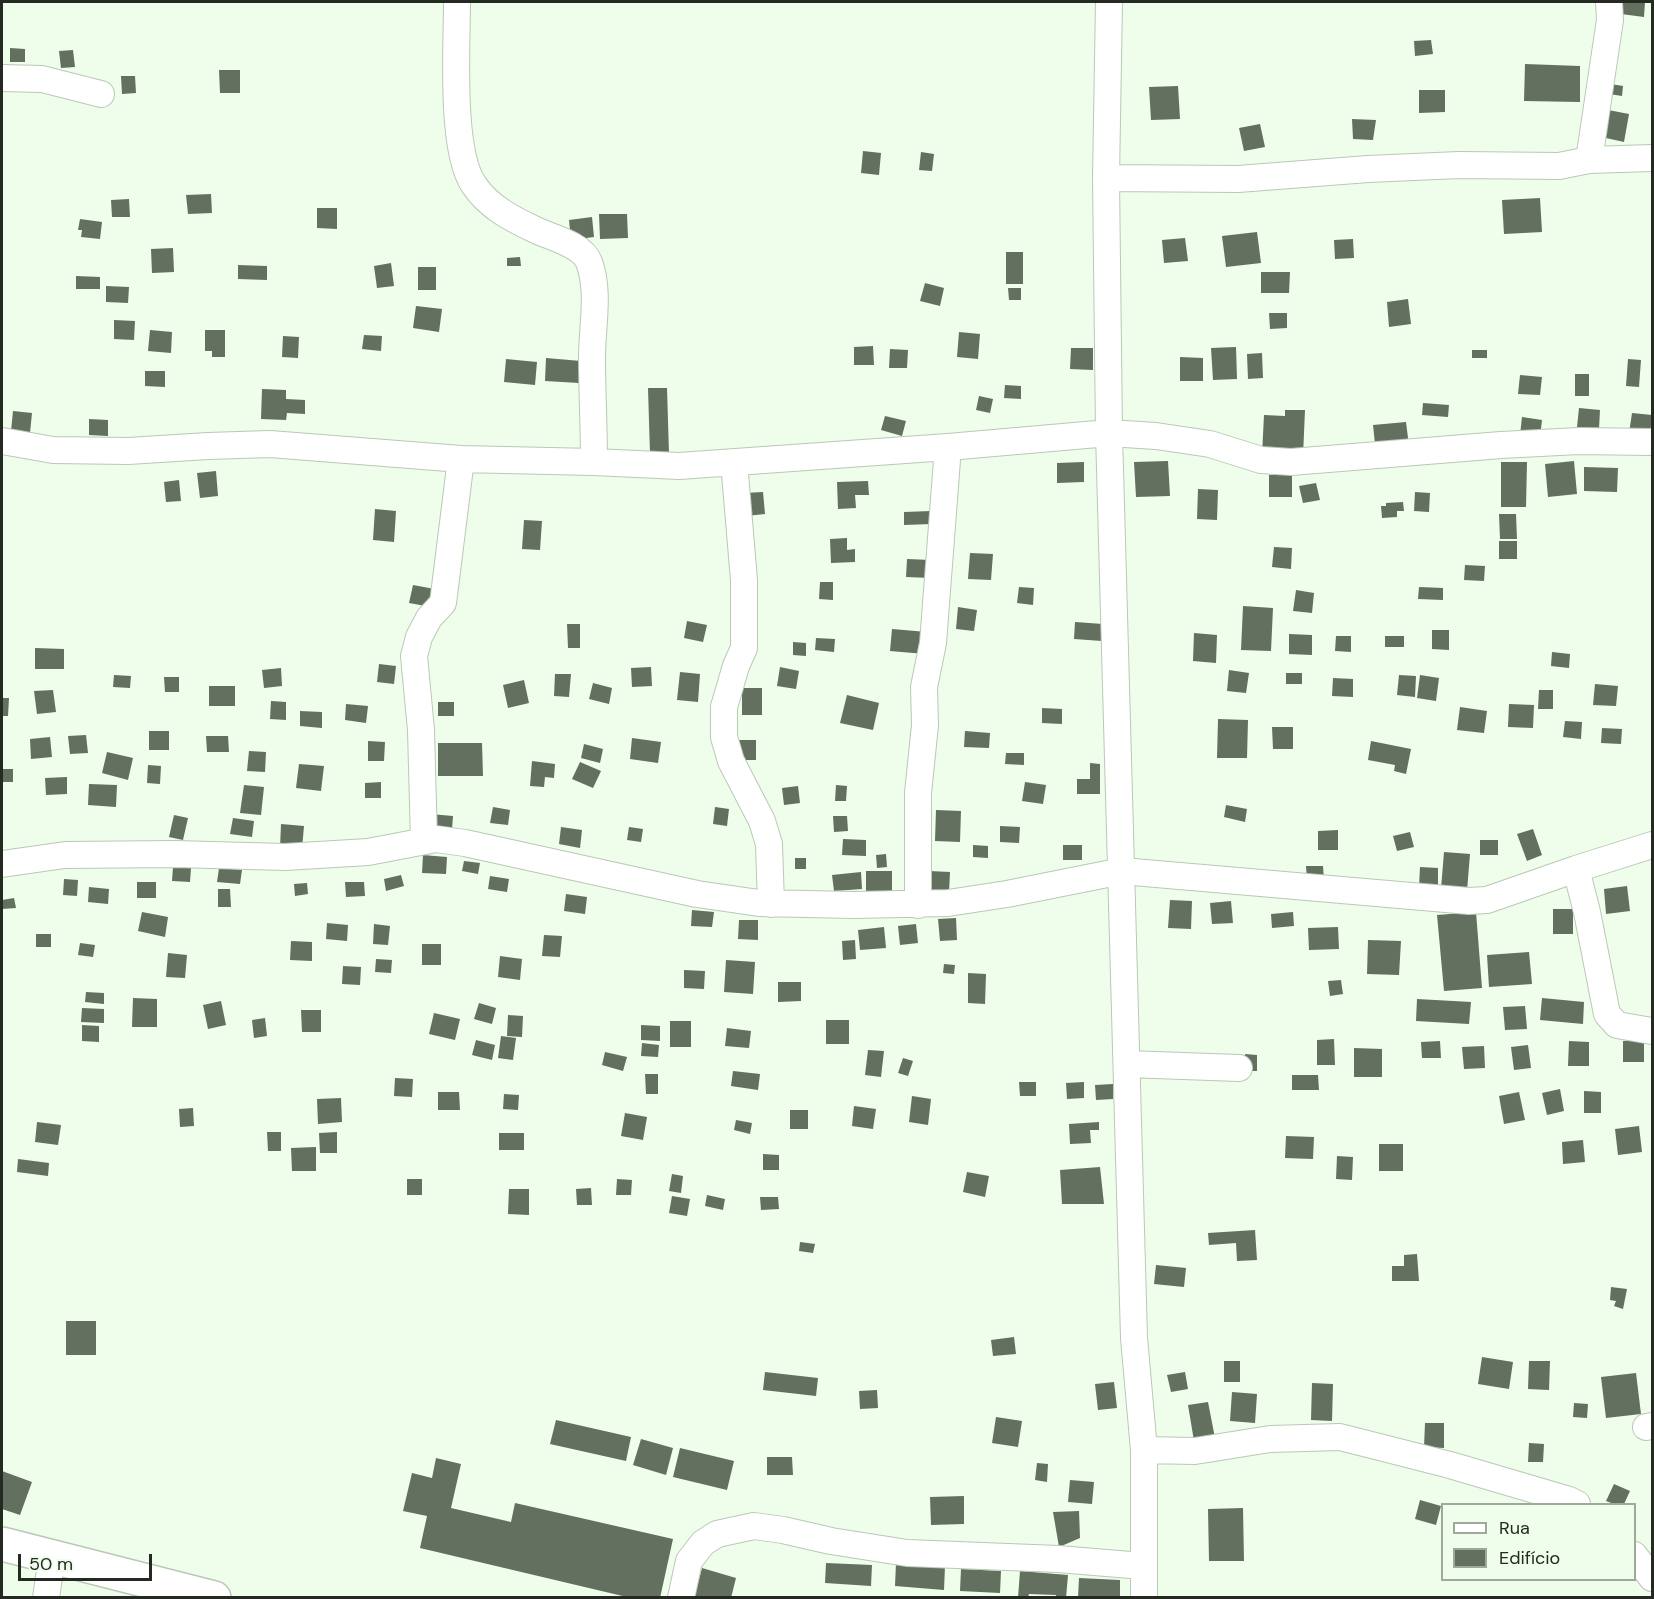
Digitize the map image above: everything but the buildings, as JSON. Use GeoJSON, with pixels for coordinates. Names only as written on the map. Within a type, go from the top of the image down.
{"type":"FeatureCollection","features":[{"type":"Feature","properties":{"kind":"main road"},"geometry":{"type":"LineString","coordinates":[[2,1544],[214,1598]]}},
{"type":"Feature","properties":{"kind":"street"},"geometry":{"type":"LineString","coordinates":[[457,2],[459,129],[463,160],[474,185],[492,204],[518,222],[580,250],[589,260],[593,281],[594,462]]}},
{"type":"Feature","properties":{"kind":"street"},"geometry":{"type":"LineString","coordinates":[[1109,2],[1106,178],[1109,432],[1134,1338],[1144,1450],[1144,1598]]}},
{"type":"Feature","properties":{"kind":"street"},"geometry":{"type":"LineString","coordinates":[[1589,160],[1610,20],[1609,2]]}},
{"type":"Feature","properties":{"kind":"street"},"geometry":{"type":"LineString","coordinates":[[2,78],[42,79],[101,94]]}},
{"type":"Feature","properties":{"kind":"street"},"geometry":{"type":"LineString","coordinates":[[1106,178],[1238,179],[1368,169],[1436,166],[1559,166],[1589,160],[1653,158]]}},
{"type":"Feature","properties":{"kind":"street"},"geometry":{"type":"LineString","coordinates":[[2,441],[53,450],[128,451],[270,444],[461,459],[679,466],[948,447],[1109,432],[1210,444],[1261,459],[1291,462],[1502,445],[1579,441],[1653,442]]}},
{"type":"Feature","properties":{"kind":"street"},"geometry":{"type":"LineString","coordinates":[[918,905],[918,793],[925,725],[924,687],[933,643],[948,447]]}},
{"type":"Feature","properties":{"kind":"street"},"geometry":{"type":"LineString","coordinates":[[424,841],[421,730],[414,656],[419,637],[429,618],[443,603],[461,459]]}},
{"type":"Feature","properties":{"kind":"street"},"geometry":{"type":"LineString","coordinates":[[734,462],[744,580],[744,648],[724,707],[724,737],[731,761],[762,821],[769,844],[771,904]]}},
{"type":"Feature","properties":{"kind":"street"},"geometry":{"type":"LineString","coordinates":[[2,864],[65,855],[175,854],[285,857],[368,852],[436,839],[465,843],[697,894],[771,904],[918,905],[948,903],[1007,894],[1122,871],[1469,901],[1487,900],[1653,845]]}},
{"type":"Feature","properties":{"kind":"street"},"geometry":{"type":"LineString","coordinates":[[1576,869],[1607,1014],[1617,1025],[1653,1031]]}},
{"type":"Feature","properties":{"kind":"street"},"geometry":{"type":"LineString","coordinates":[[1126,1064],[1239,1068]]}},
{"type":"Feature","properties":{"kind":"street"},"geometry":{"type":"LineString","coordinates":[[1144,1450],[1195,1451],[1270,1439],[1340,1437],[1450,1465],[1575,1503]]}},
{"type":"Feature","properties":{"kind":"street"},"geometry":{"type":"LineString","coordinates":[[681,1598],[689,1561],[703,1543],[717,1534],[754,1526],[907,1553],[1058,1559],[1143,1566]]}},
{"type":"Feature","properties":{"kind":"street"},"geometry":{"type":"LineString","coordinates":[[46,1598],[52,1556]]}},
{"type":"Feature","properties":{"kind":"street"},"geometry":{"type":"LineString","coordinates":[[1636,1557],[1653,1578]]}}]}
